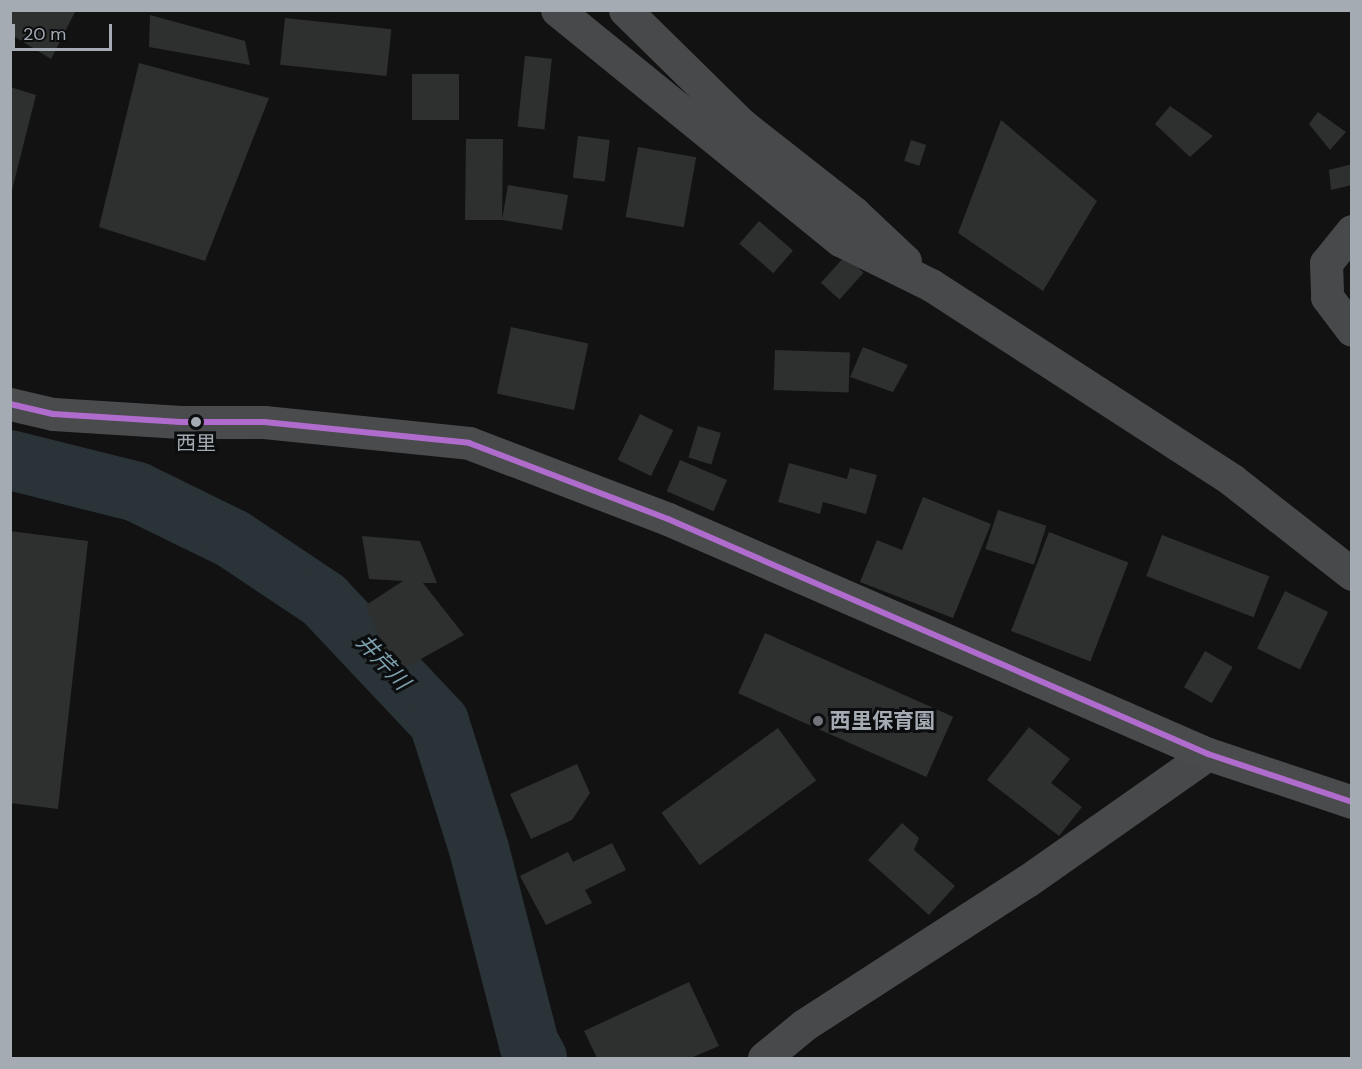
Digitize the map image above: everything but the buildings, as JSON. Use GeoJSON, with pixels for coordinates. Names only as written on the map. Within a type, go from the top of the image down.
{"type":"FeatureCollection","features":[{"type":"Feature","properties":{"kind":"main road"},"geometry":{"type":"LineString","coordinates":[[10,404],[53,414],[181,422],[264,422],[469,442],[668,519],[1208,754],[1352,802]]}},
{"type":"Feature","properties":{"kind":"street"},"geometry":{"type":"LineString","coordinates":[[557,10],[840,240],[931,285],[1232,480],[1352,574]]}},
{"type":"Feature","properties":{"kind":"street"},"geometry":{"type":"LineString","coordinates":[[625,10],[741,123],[854,213],[931,285]]}},
{"type":"Feature","properties":{"kind":"street"},"geometry":{"type":"LineString","coordinates":[[1352,231],[1326,263],[1327,297],[1352,330]]}},
{"type":"Feature","properties":{"kind":"street"},"geometry":{"type":"LineString","coordinates":[[764,1059],[804,1025],[1027,881],[1208,754]]}},
{"type":"Feature","properties":{"kind":"waterway","name":"井芹川"},"geometry":{"type":"LineString","coordinates":[[10,460],[137,492],[233,539],[324,600],[439,722],[479,849],[529,1044],[537,1058]]}},
{"type":"Feature","properties":{"kind":"transit line"},"geometry":{"type":"LineString","coordinates":[[10,404],[53,414],[181,422],[264,422],[469,443],[668,519],[1208,754],[1352,802]]}},
{"type":"Feature","properties":{"kind":"place","name":"西里"},"geometry":{"type":"Point","coordinates":[196,422]}},
{"type":"Feature","properties":{"kind":"place","name":"西里保育園"},"geometry":{"type":"Point","coordinates":[818,721]}}]}
